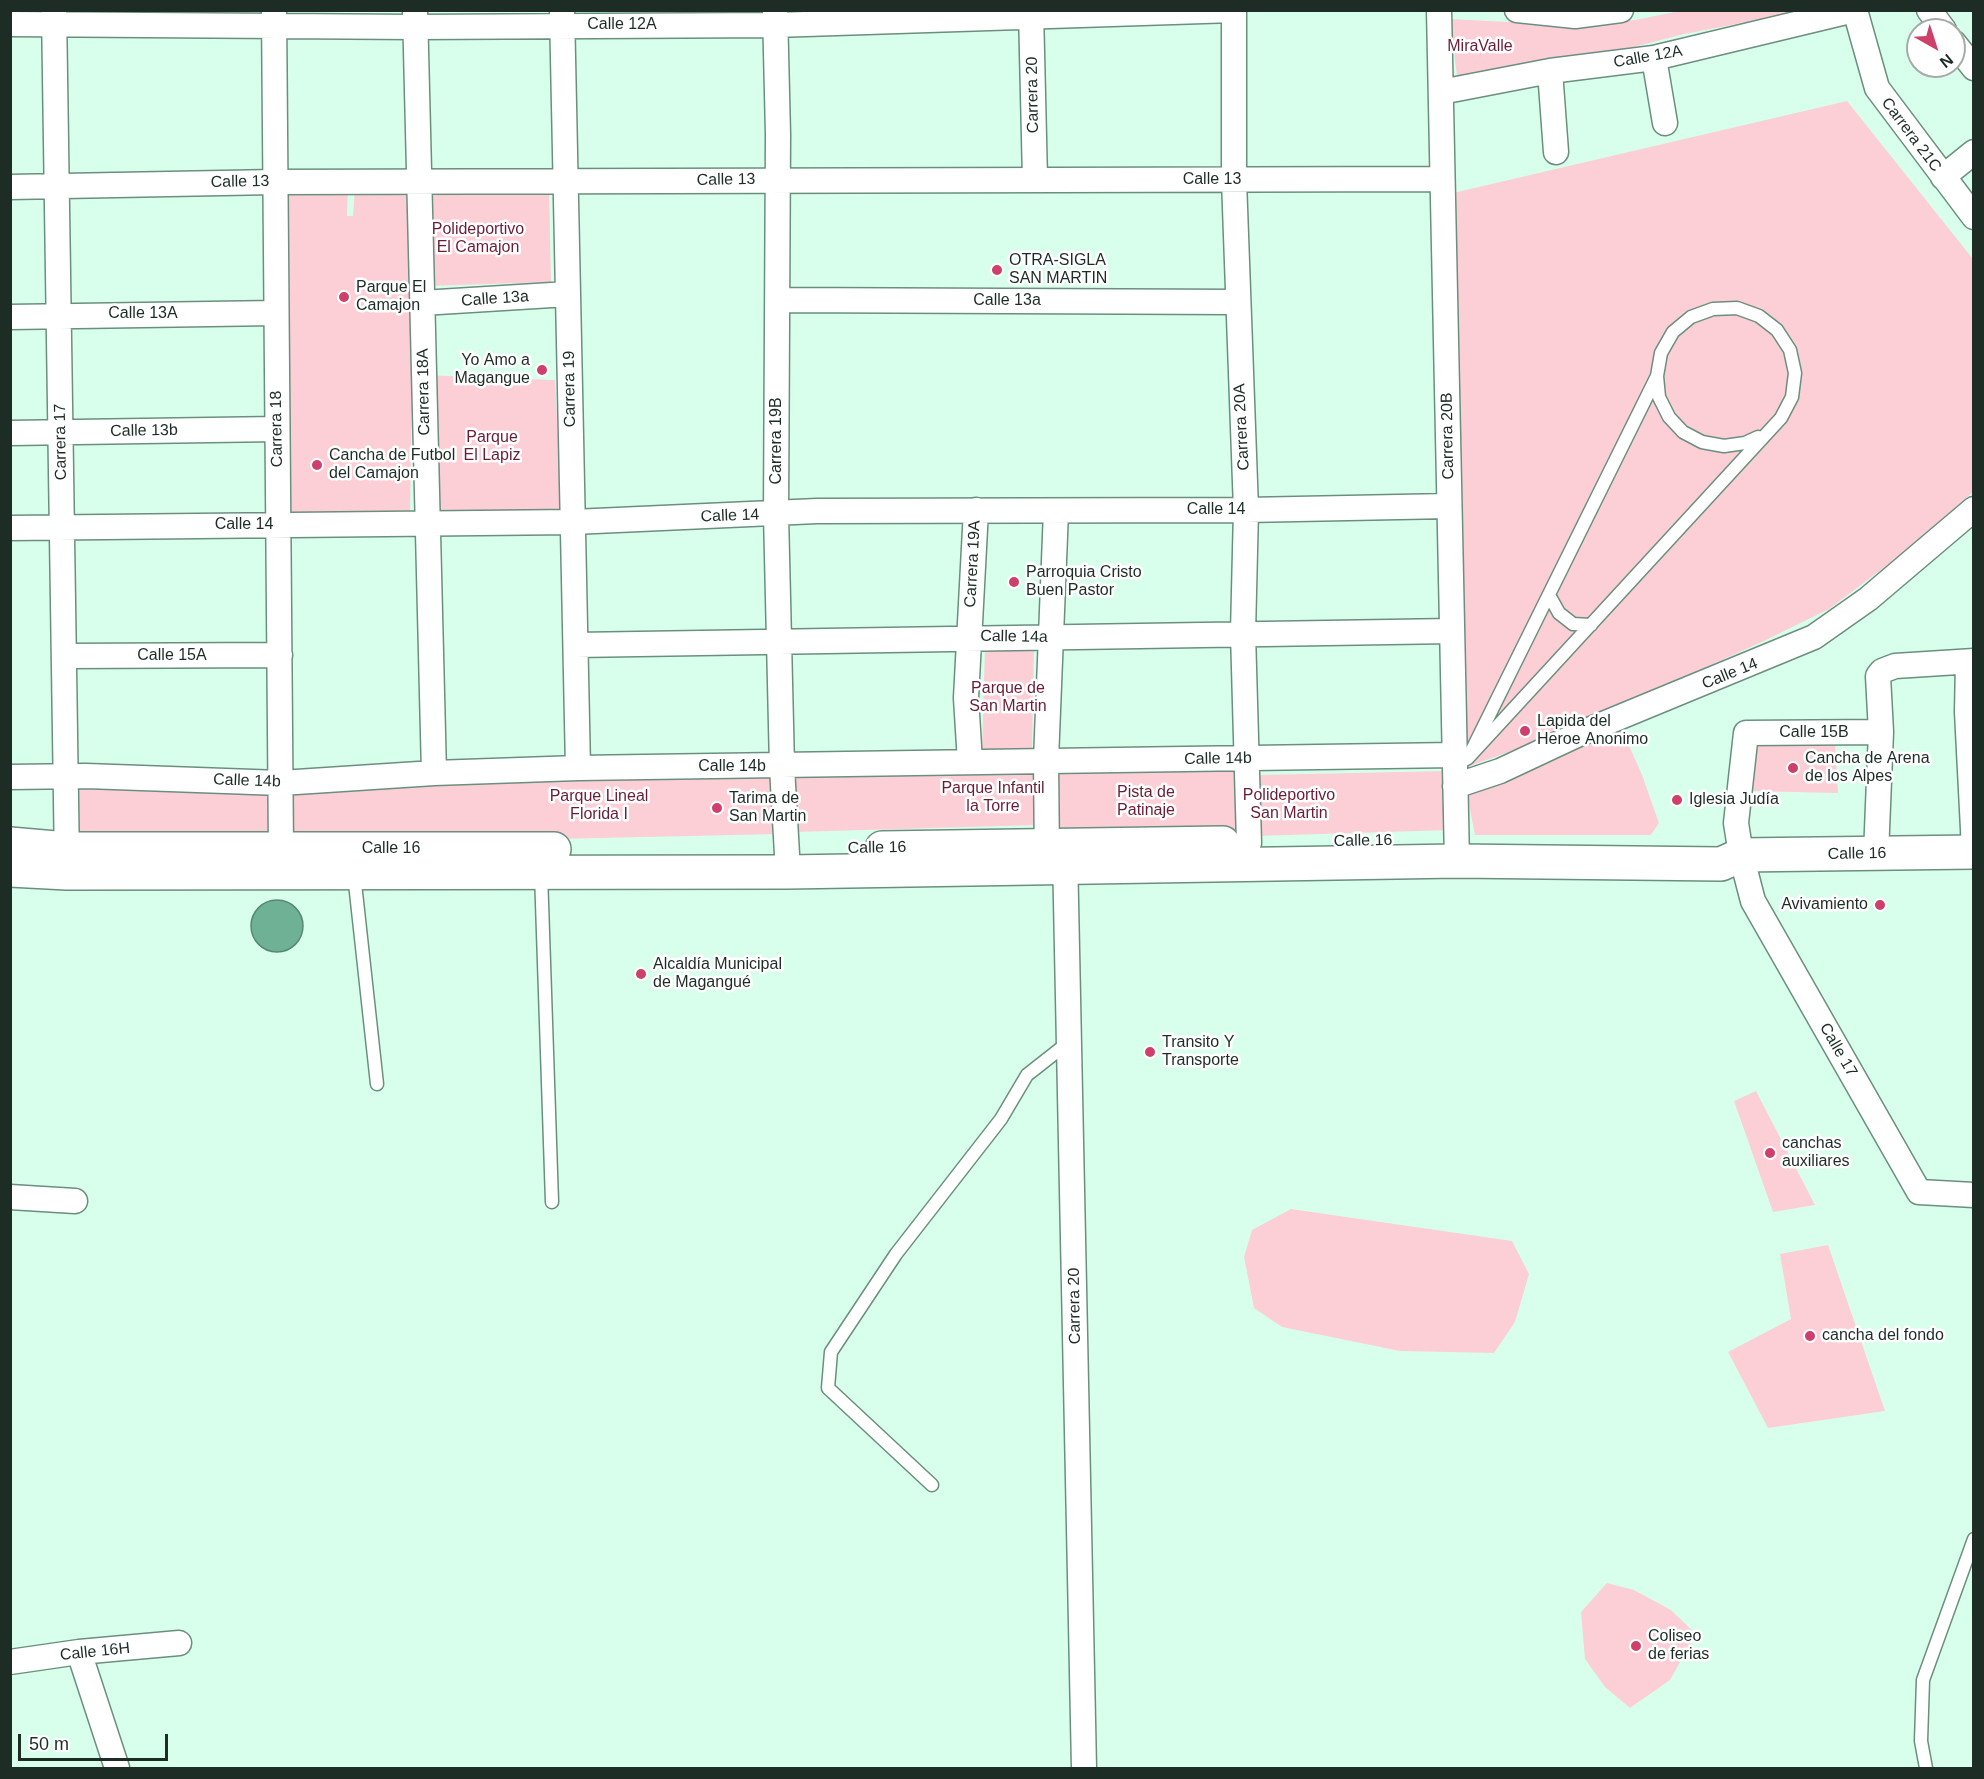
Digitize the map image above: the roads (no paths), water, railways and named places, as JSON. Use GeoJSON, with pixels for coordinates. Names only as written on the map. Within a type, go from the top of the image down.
{"type":"FeatureCollection","features":[{"type":"Feature","properties":{"kind":"highway","name":"Calle 16"},"geometry":{"type":"LineString","coordinates":[[1056,856],[1249,843],[1456,850],[1720,864],[1741,855],[1974,851]]}},
{"type":"Feature","properties":{"kind":"highway","name":"Calle 16"},"geometry":{"type":"LineString","coordinates":[[10,844],[67,861],[353,873],[541,872],[787,861],[1456,850]]}},
{"type":"Feature","properties":{"kind":"highway","name":"Calle 16"},"geometry":{"type":"LineString","coordinates":[[10,870],[67,861],[281,848],[787,861]]}},
{"type":"Feature","properties":{"kind":"street","name":"Calle 12A"},"geometry":{"type":"LineString","coordinates":[[10,24],[55,17],[775,18],[1234,10]]}},
{"type":"Feature","properties":{"kind":"street","name":"Carrera 20A"},"geometry":{"type":"LineString","coordinates":[[1234,10],[1234,180],[1246,510],[1243,633],[1249,843]]}},
{"type":"Feature","properties":{"kind":"street","name":"Carrera 20B"},"geometry":{"type":"LineString","coordinates":[[1439,10],[1452,630],[1458,766],[1456,850]]}},
{"type":"Feature","properties":{"kind":"street"},"geometry":{"type":"LineString","coordinates":[[1517,10],[1575,13],[1621,10]]}},
{"type":"Feature","properties":{"kind":"street","name":"Calle 12A"},"geometry":{"type":"LineString","coordinates":[[1441,92],[1550,71],[1654,58],[1855,10]]}},
{"type":"Feature","properties":{"kind":"street","name":"Carrera 21C"},"geometry":{"type":"LineString","coordinates":[[1855,10],[1877,88],[1974,217]]}},
{"type":"Feature","properties":{"kind":"street","name":"Carrera 20"},"geometry":{"type":"LineString","coordinates":[[1031,14],[1035,180]]}},
{"type":"Feature","properties":{"kind":"street","name":"Carrera 17"},"geometry":{"type":"LineString","coordinates":[[55,17],[67,861]]}},
{"type":"Feature","properties":{"kind":"street","name":"Carrera 18"},"geometry":{"type":"LineString","coordinates":[[274,18],[281,848]]}},
{"type":"Feature","properties":{"kind":"street","name":"Carrera 19"},"geometry":{"type":"LineString","coordinates":[[562,18],[578,768]]}},
{"type":"Feature","properties":{"kind":"street","name":"Carrera 19B"},"geometry":{"type":"LineString","coordinates":[[775,18],[778,179],[776,514],[782,767],[787,861]]}},
{"type":"Feature","properties":{"kind":"street","name":"Carrera 18A"},"geometry":{"type":"LineString","coordinates":[[415,19],[434,773]]}},
{"type":"Feature","properties":{"kind":"street"},"geometry":{"type":"LineString","coordinates":[[1654,58],[1665,123]]}},
{"type":"Feature","properties":{"kind":"street"},"geometry":{"type":"LineString","coordinates":[[1550,71],[1556,152]]}},
{"type":"Feature","properties":{"kind":"street"},"geometry":{"type":"LineString","coordinates":[[1943,177],[1974,152]]}},
{"type":"Feature","properties":{"kind":"street","name":"Calle 13"},"geometry":{"type":"LineString","coordinates":[[10,187],[275,182],[419,183],[778,179],[1442,179]]}},
{"type":"Feature","properties":{"kind":"street","name":"Calle 13a"},"geometry":{"type":"LineString","coordinates":[[422,303],[568,294]]}},
{"type":"Feature","properties":{"kind":"street","name":"Calle 13a"},"geometry":{"type":"LineString","coordinates":[[778,300],[1237,302]]}},
{"type":"Feature","properties":{"kind":"street","name":"Calle 13A"},"geometry":{"type":"LineString","coordinates":[[10,317],[59,314],[276,313]]}},
{"type":"Feature","properties":{"kind":"street","name":"Calle 13b"},"geometry":{"type":"LineString","coordinates":[[10,433],[277,429]]}},
{"type":"Feature","properties":{"kind":"street","name":"Calle 14"},"geometry":{"type":"LineString","coordinates":[[10,528],[573,522],[817,511],[1246,510],[1449,506]]}},
{"type":"Feature","properties":{"kind":"street","name":"Calle 14"},"geometry":{"type":"LineString","coordinates":[[1458,766],[1500,771],[1579,734],[1814,637],[1868,598],[1974,509]]}},
{"type":"Feature","properties":{"kind":"street","name":"Carrera 19A"},"geometry":{"type":"LineString","coordinates":[[970,762],[966,698],[976,510]]}},
{"type":"Feature","properties":{"kind":"street"},"geometry":{"type":"LineString","coordinates":[[1056,511],[1046,760],[1056,856]]}},
{"type":"Feature","properties":{"kind":"street","name":"Calle 14a"},"geometry":{"type":"LineString","coordinates":[[576,645],[1452,630]]}},
{"type":"Feature","properties":{"kind":"street","name":"Calle 15A"},"geometry":{"type":"LineString","coordinates":[[64,656],[280,655]]}},
{"type":"Feature","properties":{"kind":"street"},"geometry":{"type":"LineString","coordinates":[[1876,854],[1881,732],[1878,676],[1882,670],[1895,666],[1971,661],[1967,712],[1974,851]]}},
{"type":"Feature","properties":{"kind":"street","name":"Calle 15B"},"geometry":{"type":"LineString","coordinates":[[1741,855],[1736,823],[1746,733],[1881,732]]}},
{"type":"Feature","properties":{"kind":"street","name":"Calle 14b"},"geometry":{"type":"LineString","coordinates":[[10,777],[66,776],[281,783],[434,773],[578,768],[782,767],[1046,760],[1246,759],[1458,766]]}},
{"type":"Feature","properties":{"kind":"street","name":"Calle 17"},"geometry":{"type":"LineString","coordinates":[[1741,855],[1753,901],[1918,1192],[1974,1195]]}},
{"type":"Feature","properties":{"kind":"street","name":"Carrera 20"},"geometry":{"type":"LineString","coordinates":[[1056,856],[1070,1041],[1084,1768]]}},
{"type":"Feature","properties":{"kind":"street"},"geometry":{"type":"LineString","coordinates":[[10,1197],[75,1201]]}},
{"type":"Feature","properties":{"kind":"street","name":"Calle 16H"},"geometry":{"type":"LineString","coordinates":[[10,1662],[79,1652],[179,1643]]}},
{"type":"Feature","properties":{"kind":"street"},"geometry":{"type":"LineString","coordinates":[[79,1652],[117,1768]]}},
{"type":"Feature","properties":{"kind":"lane"},"geometry":{"type":"LineString","coordinates":[[1458,766],[1781,418],[1787,407],[1792,397],[1795,373],[1790,350],[1777,330],[1759,316],[1737,308],[1713,309],[1691,317],[1673,332],[1661,353],[1657,376],[1659,397],[1669,417],[1683,432],[1702,442],[1724,446],[1745,443],[1764,434]]}},
{"type":"Feature","properties":{"kind":"lane"},"geometry":{"type":"LineString","coordinates":[[1458,766],[1549,595],[1657,376]]}},
{"type":"Feature","properties":{"kind":"lane"},"geometry":{"type":"LineString","coordinates":[[1549,595],[1559,613],[1573,624],[1591,625]]}},
{"type":"Feature","properties":{"kind":"lane"},"geometry":{"type":"LineString","coordinates":[[541,872],[552,1202]]}},
{"type":"Feature","properties":{"kind":"lane"},"geometry":{"type":"LineString","coordinates":[[353,873],[377,1083]]}},
{"type":"Feature","properties":{"kind":"lane"},"geometry":{"type":"LineString","coordinates":[[932,1485],[828,1388],[831,1352],[896,1254],[1001,1119],[1026,1075],[1070,1041]]}},
{"type":"Feature","properties":{"kind":"lane"},"geometry":{"type":"LineString","coordinates":[[1926,1768],[1921,1741],[1923,1680],[1974,1539]]}},
{"type":"Feature","properties":{"kind":"place","name":"OTRA-SIGLA SAN MARTIN"},"geometry":{"type":"Point","coordinates":[997,270]}},
{"type":"Feature","properties":{"kind":"place","name":"Parque El Camajon"},"geometry":{"type":"Point","coordinates":[344,297]}},
{"type":"Feature","properties":{"kind":"place","name":"Yo Amo a Magangue"},"geometry":{"type":"Point","coordinates":[542,370]}},
{"type":"Feature","properties":{"kind":"place","name":"Cancha de Futbol del Camajon"},"geometry":{"type":"Point","coordinates":[317,465]}},
{"type":"Feature","properties":{"kind":"place","name":"Parroquia Cristo Buen Pastor"},"geometry":{"type":"Point","coordinates":[1014,582]}},
{"type":"Feature","properties":{"kind":"place","name":"Lapida del Heroe Anonimo"},"geometry":{"type":"Point","coordinates":[1525,731]}},
{"type":"Feature","properties":{"kind":"place","name":"Cancha de Arena de los Alpes"},"geometry":{"type":"Point","coordinates":[1793,768]}},
{"type":"Feature","properties":{"kind":"place","name":"Iglesia Judía"},"geometry":{"type":"Point","coordinates":[1677,800]}},
{"type":"Feature","properties":{"kind":"place","name":"Tarima de San Martin"},"geometry":{"type":"Point","coordinates":[717,808]}},
{"type":"Feature","properties":{"kind":"place","name":"Avivamiento"},"geometry":{"type":"Point","coordinates":[1880,905]}},
{"type":"Feature","properties":{"kind":"place","name":"Alcaldía Municipal de Magangué"},"geometry":{"type":"Point","coordinates":[641,974]}},
{"type":"Feature","properties":{"kind":"place","name":"Transito Y Transporte"},"geometry":{"type":"Point","coordinates":[1150,1052]}},
{"type":"Feature","properties":{"kind":"place","name":"canchas auxiliares"},"geometry":{"type":"Point","coordinates":[1770,1153]}},
{"type":"Feature","properties":{"kind":"place","name":"cancha del fondo"},"geometry":{"type":"Point","coordinates":[1810,1336]}},
{"type":"Feature","properties":{"kind":"place","name":"Coliseo de ferias"},"geometry":{"type":"Point","coordinates":[1636,1646]}},
{"type":"Feature","properties":{"kind":"park label","name":"MiraValle"},"geometry":{"type":"Point","coordinates":[1480,47]}},
{"type":"Feature","properties":{"kind":"park label","name":"Polideportivo El Camajon"},"geometry":{"type":"Point","coordinates":[478,239]}},
{"type":"Feature","properties":{"kind":"park label","name":"Parque El Lapiz"},"geometry":{"type":"Point","coordinates":[492,447]}},
{"type":"Feature","properties":{"kind":"park label","name":"Parque de San Martin"},"geometry":{"type":"Point","coordinates":[1008,698]}},
{"type":"Feature","properties":{"kind":"park label","name":"Parque Infantil la Torre"},"geometry":{"type":"Point","coordinates":[993,798]}},
{"type":"Feature","properties":{"kind":"park label","name":"Pista de Patinaje"},"geometry":{"type":"Point","coordinates":[1146,802]}},
{"type":"Feature","properties":{"kind":"park label","name":"Polideportivo San Martin"},"geometry":{"type":"Point","coordinates":[1289,805]}},
{"type":"Feature","properties":{"kind":"park label","name":"Parque Lineal Florida I"},"geometry":{"type":"Point","coordinates":[599,806]}}]}
